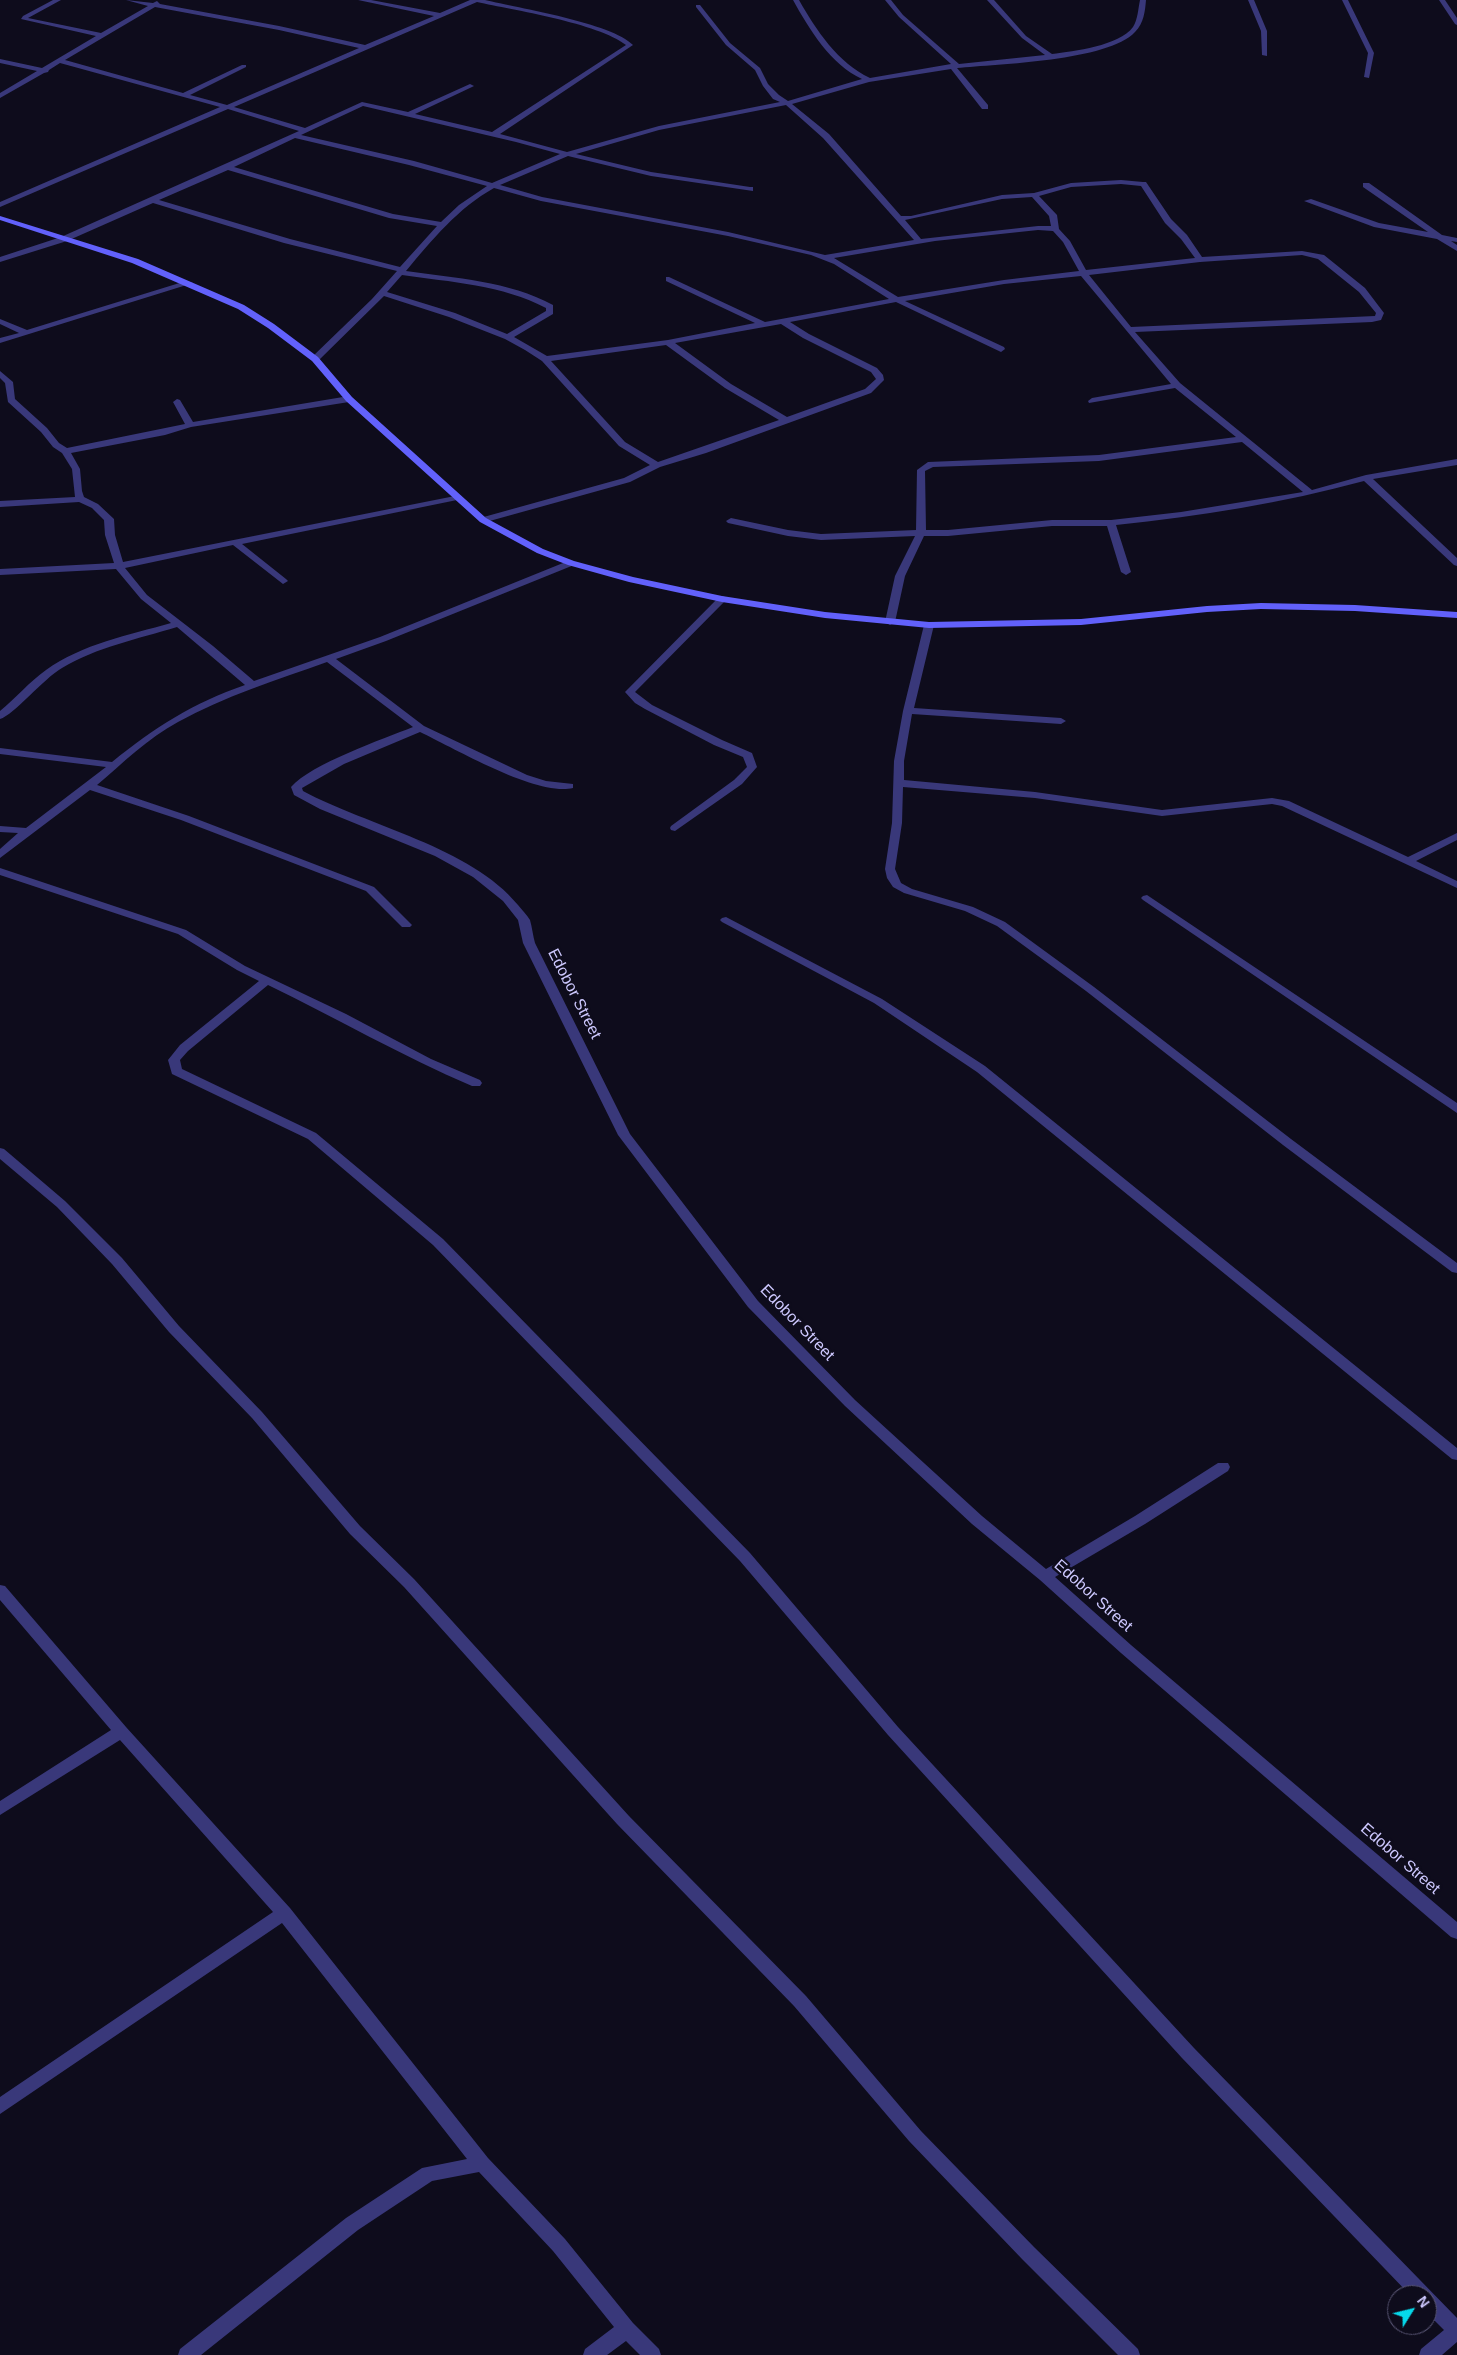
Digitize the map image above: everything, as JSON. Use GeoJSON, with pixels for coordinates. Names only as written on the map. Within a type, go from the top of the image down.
{"type":"FeatureCollection","features":[{"type":"Feature","properties":{"kind":"street"},"geometry":{"type":"LineString","coordinates":[[58,0],[24,17],[24,19],[103,36]]}},
{"type":"Feature","properties":{"kind":"street"},"geometry":{"type":"LineString","coordinates":[[129,0],[364,47]]}},
{"type":"Feature","properties":{"kind":"street"},"geometry":{"type":"LineString","coordinates":[[0,96],[163,0]]}},
{"type":"Feature","properties":{"kind":"street"},"geometry":{"type":"LineString","coordinates":[[361,0],[440,15]]}},
{"type":"Feature","properties":{"kind":"street"},"geometry":{"type":"LineString","coordinates":[[0,205],[476,0],[590,27],[627,40],[630,45],[494,134]]}},
{"type":"Feature","properties":{"kind":"street"},"geometry":{"type":"LineString","coordinates":[[796,0],[842,63],[861,78],[869,80]]}},
{"type":"Feature","properties":{"kind":"street"},"geometry":{"type":"LineString","coordinates":[[888,0],[901,16],[954,66],[985,107]]}},
{"type":"Feature","properties":{"kind":"street"},"geometry":{"type":"LineString","coordinates":[[990,0],[1024,37],[1049,55]]}},
{"type":"Feature","properties":{"kind":"street"},"geometry":{"type":"LineString","coordinates":[[315,359],[382,293],[443,225],[463,206],[493,186],[568,154],[660,127],[787,103],[869,80],[954,66],[1099,48],[1120,40],[1130,33],[1139,22],[1143,0]]}},
{"type":"Feature","properties":{"kind":"street"},"geometry":{"type":"LineString","coordinates":[[1251,0],[1264,31],[1264,55]]}},
{"type":"Feature","properties":{"kind":"street"},"geometry":{"type":"LineString","coordinates":[[1345,0],[1370,53],[1367,77]]}},
{"type":"Feature","properties":{"kind":"street"},"geometry":{"type":"LineString","coordinates":[[1442,0],[1457,23]]}},
{"type":"Feature","properties":{"kind":"street"},"geometry":{"type":"LineString","coordinates":[[698,6],[728,44],[758,69],[765,85],[776,97],[787,103],[826,136],[919,241]]}},
{"type":"Feature","properties":{"kind":"street"},"geometry":{"type":"LineString","coordinates":[[0,61],[46,70]]}},
{"type":"Feature","properties":{"kind":"street"},"geometry":{"type":"LineString","coordinates":[[59,61],[278,121],[303,130]]}},
{"type":"Feature","properties":{"kind":"street"},"geometry":{"type":"LineString","coordinates":[[184,95],[244,66]]}},
{"type":"Feature","properties":{"kind":"street"},"geometry":{"type":"LineString","coordinates":[[410,114],[470,86]]}},
{"type":"Feature","properties":{"kind":"street"},"geometry":{"type":"LineString","coordinates":[[0,260],[64,239],[227,168],[292,135],[362,104],[494,134],[651,174],[750,189]]}},
{"type":"Feature","properties":{"kind":"street"},"geometry":{"type":"LineString","coordinates":[[292,135],[411,163],[541,199],[728,234],[826,257],[897,300],[1002,350]]}},
{"type":"Feature","properties":{"kind":"street"},"geometry":{"type":"LineString","coordinates":[[227,168],[392,216],[443,225]]}},
{"type":"Feature","properties":{"kind":"street"},"geometry":{"type":"LineString","coordinates":[[898,218],[910,218],[1002,197],[1034,194],[1072,185],[1121,182],[1143,184],[1168,221],[1184,237],[1200,260]]}},
{"type":"Feature","properties":{"kind":"street"},"geometry":{"type":"LineString","coordinates":[[1366,185],[1457,249]]}},
{"type":"Feature","properties":{"kind":"street"},"geometry":{"type":"LineString","coordinates":[[1034,194],[1053,215],[1054,229],[1066,241],[1084,274],[1128,330],[1177,385],[1310,493]]}},
{"type":"Feature","properties":{"kind":"street"},"geometry":{"type":"LineString","coordinates":[[152,200],[287,241],[401,271],[514,293],[543,302],[550,307],[550,312],[508,337]]}},
{"type":"Feature","properties":{"kind":"street"},"geometry":{"type":"LineString","coordinates":[[1308,201],[1377,225],[1457,240]]}},
{"type":"Feature","properties":{"kind":"street"},"geometry":{"type":"LineString","coordinates":[[0,218],[135,261],[242,307],[315,359],[348,399],[483,520],[540,551],[571,563],[632,580],[722,599],[825,615],[929,625],[1081,622],[1207,609],[1261,606],[1355,608],[1457,615]]}},
{"type":"Feature","properties":{"kind":"street"},"geometry":{"type":"LineString","coordinates":[[826,257],[919,241],[1038,228],[1054,229]]}},
{"type":"Feature","properties":{"kind":"street"},"geometry":{"type":"LineString","coordinates":[[545,359],[668,342],[1004,282],[1200,260],[1302,253],[1316,255],[1362,290],[1373,302],[1380,316],[1372,320],[1128,330]]}},
{"type":"Feature","properties":{"kind":"street"},"geometry":{"type":"LineString","coordinates":[[669,279],[764,324]]}},
{"type":"Feature","properties":{"kind":"street"},"geometry":{"type":"LineString","coordinates":[[0,341],[189,283]]}},
{"type":"Feature","properties":{"kind":"street"},"geometry":{"type":"LineString","coordinates":[[382,293],[452,315],[508,337],[545,359],[622,444],[657,465]]}},
{"type":"Feature","properties":{"kind":"street"},"geometry":{"type":"LineString","coordinates":[[0,321],[26,333]]}},
{"type":"Feature","properties":{"kind":"street"},"geometry":{"type":"LineString","coordinates":[[483,520],[627,480],[657,465],[703,451],[868,391],[880,380],[879,375],[874,370],[806,336],[783,321]]}},
{"type":"Feature","properties":{"kind":"street"},"geometry":{"type":"LineString","coordinates":[[668,342],[728,386],[785,420]]}},
{"type":"Feature","properties":{"kind":"street"},"geometry":{"type":"LineString","coordinates":[[0,374],[10,382],[11,400],[44,430],[56,445],[66,451],[76,469],[77,491],[80,499]]}},
{"type":"Feature","properties":{"kind":"street"},"geometry":{"type":"LineString","coordinates":[[1092,400],[1177,385]]}},
{"type":"Feature","properties":{"kind":"street"},"geometry":{"type":"LineString","coordinates":[[66,451],[165,432],[190,425],[348,399]]}},
{"type":"Feature","properties":{"kind":"street"},"geometry":{"type":"LineString","coordinates":[[177,402],[190,425]]}},
{"type":"Feature","properties":{"kind":"street"},"geometry":{"type":"LineString","coordinates":[[890,622],[900,576],[921,533],[921,470],[931,464],[940,462],[1021,462],[1099,458],[1243,440]]}},
{"type":"Feature","properties":{"kind":"street"},"geometry":{"type":"LineString","coordinates":[[731,521],[788,533],[821,537],[948,533],[1052,523],[1111,523],[1181,515],[1310,493],[1366,478],[1457,462]]}},
{"type":"Feature","properties":{"kind":"street"},"geometry":{"type":"LineString","coordinates":[[1366,478],[1457,563]]}},
{"type":"Feature","properties":{"kind":"street"},"geometry":{"type":"LineString","coordinates":[[0,572],[119,566],[457,497]]}},
{"type":"Feature","properties":{"kind":"street"},"geometry":{"type":"LineString","coordinates":[[0,504],[80,499],[96,506],[109,520],[110,534],[119,566],[144,597],[210,648],[253,686]]}},
{"type":"Feature","properties":{"kind":"street"},"geometry":{"type":"LineString","coordinates":[[1111,523],[1126,572]]}},
{"type":"Feature","properties":{"kind":"street"},"geometry":{"type":"LineString","coordinates":[[236,543],[282,581]]}},
{"type":"Feature","properties":{"kind":"street"},"geometry":{"type":"LineString","coordinates":[[0,855],[29,830],[89,786],[146,739],[174,720],[231,693],[384,639],[571,563]]}},
{"type":"Feature","properties":{"kind":"street"},"geometry":{"type":"LineString","coordinates":[[675,828],[738,782],[752,767],[748,755],[728,748],[650,709],[635,699],[630,692],[722,599]]}},
{"type":"Feature","properties":{"kind":"street"},"geometry":{"type":"LineString","coordinates":[[0,716],[45,674],[59,665],[79,656],[178,624]]}},
{"type":"Feature","properties":{"kind":"street"},"geometry":{"type":"LineString","coordinates":[[929,625],[908,711],[897,783],[897,823],[890,869],[892,878],[897,885],[908,891],[969,909],[1001,924],[1090,989],[1287,1142],[1457,1269]]}},
{"type":"Feature","properties":{"kind":"street"},"geometry":{"type":"LineString","coordinates":[[328,658],[420,728],[522,777],[545,784],[569,786]]}},
{"type":"Feature","properties":{"kind":"street"},"geometry":{"type":"LineString","coordinates":[[908,711],[1061,721]]}},
{"type":"Feature","properties":{"kind":"street","name":"Edobor Street"},"geometry":{"type":"LineString","coordinates":[[420,728],[362,752],[306,780],[296,787],[298,794],[324,807],[438,854],[477,875],[507,899],[524,920],[529,943],[624,1135],[753,1304],[850,1403],[977,1520],[1045,1576],[1126,1649],[1457,1932]]}},
{"type":"Feature","properties":{"kind":"street"},"geometry":{"type":"LineString","coordinates":[[0,752],[116,764]]}},
{"type":"Feature","properties":{"kind":"street"},"geometry":{"type":"LineString","coordinates":[[897,783],[1035,795],[1162,813],[1272,801],[1298,808],[1457,885]]}},
{"type":"Feature","properties":{"kind":"street"},"geometry":{"type":"LineString","coordinates":[[89,786],[185,818],[370,888],[406,925]]}},
{"type":"Feature","properties":{"kind":"street"},"geometry":{"type":"LineString","coordinates":[[0,829],[29,830]]}},
{"type":"Feature","properties":{"kind":"street"},"geometry":{"type":"LineString","coordinates":[[1409,861],[1457,836]]}},
{"type":"Feature","properties":{"kind":"street"},"geometry":{"type":"LineString","coordinates":[[0,871],[182,932],[241,968],[342,1016],[427,1062],[476,1083]]}},
{"type":"Feature","properties":{"kind":"street"},"geometry":{"type":"LineString","coordinates":[[1147,898],[1457,1109]]}},
{"type":"Feature","properties":{"kind":"street"},"geometry":{"type":"LineString","coordinates":[[726,920],[878,1001],[981,1068],[1457,1454]]}},
{"type":"Feature","properties":{"kind":"street"},"geometry":{"type":"LineString","coordinates":[[267,980],[184,1048],[174,1060],[176,1071],[312,1136],[438,1242],[745,1557],[893,1731],[1188,2053],[1412,2285]]}},
{"type":"Feature","properties":{"kind":"street"},"geometry":{"type":"LineString","coordinates":[[0,1152],[61,1204],[117,1261],[174,1329],[257,1415],[355,1530],[409,1583],[623,1820],[800,2001],[915,2136],[1028,2253],[1131,2355]]}},
{"type":"Feature","properties":{"kind":"street"},"geometry":{"type":"LineString","coordinates":[[1045,1576],[1140,1520],[1223,1467]]}},
{"type":"Feature","properties":{"kind":"street"},"geometry":{"type":"LineString","coordinates":[[2,1596],[284,1913],[482,2164],[559,2245],[627,2329],[652,2355]]}},
{"type":"Feature","properties":{"kind":"street"},"geometry":{"type":"LineString","coordinates":[[0,1810],[121,1731]]}},
{"type":"Feature","properties":{"kind":"street"},"geometry":{"type":"LineString","coordinates":[[0,2106],[284,1913]]}},
{"type":"Feature","properties":{"kind":"street"},"geometry":{"type":"LineString","coordinates":[[187,2355],[352,2224],[428,2174],[482,2164]]}},
{"type":"Feature","properties":{"kind":"street"},"geometry":{"type":"LineString","coordinates":[[1428,2355],[1457,2331],[1437,2310]]}},
{"type":"Feature","properties":{"kind":"street"},"geometry":{"type":"LineString","coordinates":[[592,2355],[627,2329]]}}]}
